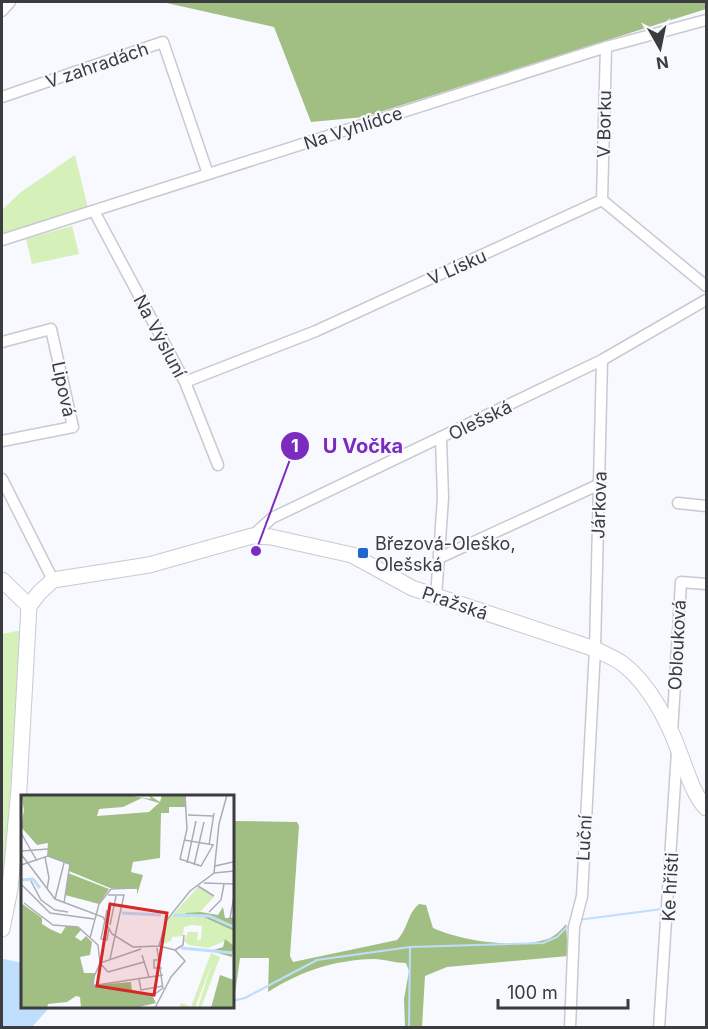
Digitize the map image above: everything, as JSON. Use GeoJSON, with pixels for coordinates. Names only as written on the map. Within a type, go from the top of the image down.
{"type":"FeatureCollection","features":[{"type":"Feature","properties":{"kind":"street"},"geometry":{"type":"LineString","coordinates":[[2,11],[10,2]]}},
{"type":"Feature","properties":{"kind":"street","name":"Na Vyhlídce"},"geometry":{"type":"LineString","coordinates":[[2,240],[606,47],[706,20]]}},
{"type":"Feature","properties":{"kind":"street","name":"V zahradách"},"geometry":{"type":"LineString","coordinates":[[2,97],[163,42],[208,174]]}},
{"type":"Feature","properties":{"kind":"street","name":"V Borku"},"geometry":{"type":"LineString","coordinates":[[602,200],[606,47]]}},
{"type":"Feature","properties":{"kind":"street"},"geometry":{"type":"LineString","coordinates":[[602,200],[706,286]]}},
{"type":"Feature","properties":{"kind":"street","name":"V Lísku"},"geometry":{"type":"LineString","coordinates":[[185,382],[316,331],[602,200]]}},
{"type":"Feature","properties":{"kind":"street","name":"Na Výsluní"},"geometry":{"type":"LineString","coordinates":[[94,211],[185,382],[218,465]]}},
{"type":"Feature","properties":{"kind":"street","name":"Olešská"},"geometry":{"type":"LineString","coordinates":[[252,536],[272,518],[602,360],[706,300]]}},
{"type":"Feature","properties":{"kind":"street","name":"Lipová"},"geometry":{"type":"LineString","coordinates":[[2,342],[51,329],[72,427],[2,441]]}},
{"type":"Feature","properties":{"kind":"street","name":"Járkova"},"geometry":{"type":"LineString","coordinates":[[595,649],[602,360]]}},
{"type":"Feature","properties":{"kind":"street"},"geometry":{"type":"LineString","coordinates":[[436,597],[443,498],[441,438]]}},
{"type":"Feature","properties":{"kind":"street"},"geometry":{"type":"LineString","coordinates":[[2,479],[53,580],[29,606],[19,788],[10,889],[2,929]]}},
{"type":"Feature","properties":{"kind":"street"},"geometry":{"type":"LineString","coordinates":[[439,558],[600,484]]}},
{"type":"Feature","properties":{"kind":"street"},"geometry":{"type":"LineString","coordinates":[[678,503],[706,506]]}},
{"type":"Feature","properties":{"kind":"street","name":"Pražská"},"geometry":{"type":"LineString","coordinates":[[53,580],[149,565],[252,536],[271,537],[352,555],[412,588],[595,649],[622,663],[636,675],[675,740],[700,801],[706,808]]}},
{"type":"Feature","properties":{"kind":"street"},"geometry":{"type":"LineString","coordinates":[[2,579],[29,606]]}},
{"type":"Feature","properties":{"kind":"street","name":"Oblouková"},"geometry":{"type":"LineString","coordinates":[[675,740],[681,582],[706,584]]}},
{"type":"Feature","properties":{"kind":"street","name":"Luční"},"geometry":{"type":"LineString","coordinates":[[570,1028],[574,927],[582,896],[595,649]]}},
{"type":"Feature","properties":{"kind":"street","name":"Ke hřišti"},"geometry":{"type":"LineString","coordinates":[[659,1028],[675,740]]}},
{"type":"Feature","properties":{"kind":"green space"},"geometry":{"type":"Polygon","coordinates":[[[162,2],[706,2],[706,9],[364,117],[311,122],[274,27],[162,2]]]}},
{"type":"Feature","properties":{"kind":"green space"},"geometry":{"type":"Polygon","coordinates":[[[75,155],[88,208],[2,235],[2,210],[21,192],[75,155]]]}},
{"type":"Feature","properties":{"kind":"green space"},"geometry":{"type":"Polygon","coordinates":[[[72,226],[79,254],[32,264],[26,239],[72,226]]]}},
{"type":"Feature","properties":{"kind":"green space"},"geometry":{"type":"Polygon","coordinates":[[[22,630],[2,900],[2,634],[22,630]]]}},
{"type":"Feature","properties":{"kind":"green space"},"geometry":{"type":"Polygon","coordinates":[[[234,821],[297,822],[299,826],[290,956],[293,962],[397,940],[412,912],[419,904],[426,905],[433,928],[474,940],[505,943],[535,942],[548,939],[566,924],[568,956],[447,967],[425,976],[422,1027],[405,1027],[404,999],[409,971],[406,963],[374,959],[332,964],[293,978],[268,992],[269,958],[240,958],[234,1001],[234,821]]]}},
{"type":"Feature","properties":{"kind":"water"},"geometry":{"type":"Polygon","coordinates":[[[4,959],[21,963],[21,1008],[49,1008],[32,1027],[2,1027],[2,961],[4,959]]]}},
{"type":"Feature","properties":{"kind":"waterway"},"geometry":{"type":"LineString","coordinates":[[578,920],[662,909]]}},
{"type":"Feature","properties":{"kind":"waterway"},"geometry":{"type":"LineString","coordinates":[[234,1001],[245,998],[317,960],[410,947],[543,943],[557,937],[571,923]]}},
{"type":"Feature","properties":{"kind":"waterway"},"geometry":{"type":"LineString","coordinates":[[409,1028],[410,947]]}},
{"type":"Feature","properties":{"kind":"place","name":"U Vočka"},"geometry":{"type":"Point","coordinates":[256,551]}},
{"type":"Feature","properties":{"kind":"place","name":"Březová-Oleško, Olešská"},"geometry":{"type":"Point","coordinates":[363,553]}}]}
